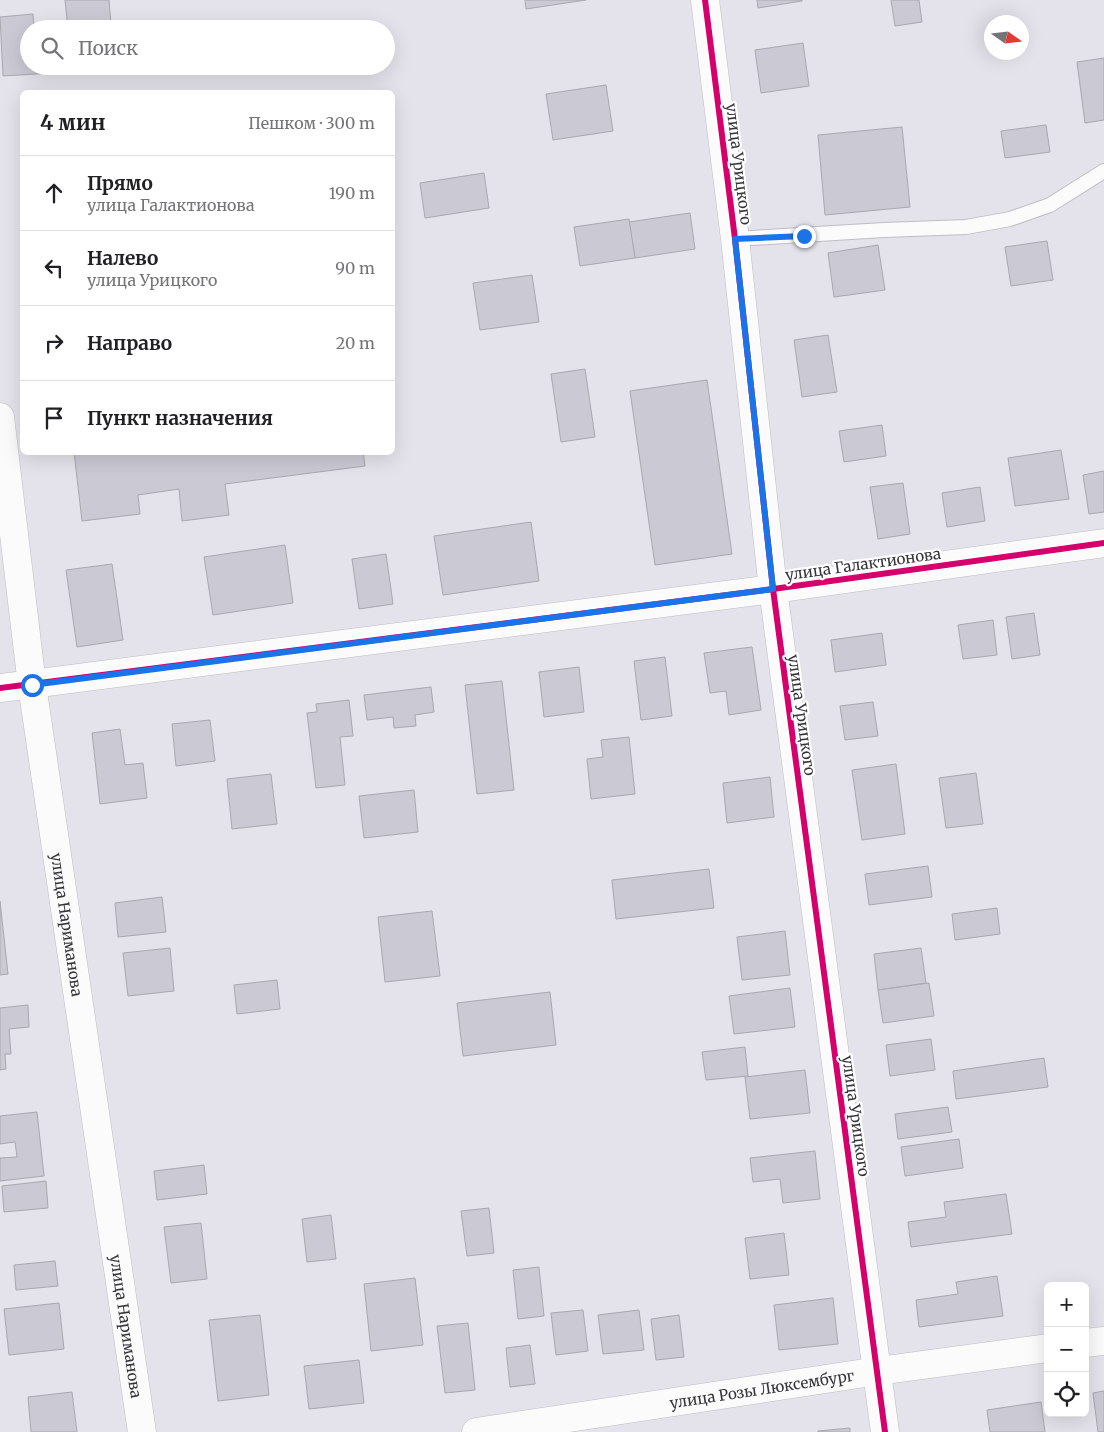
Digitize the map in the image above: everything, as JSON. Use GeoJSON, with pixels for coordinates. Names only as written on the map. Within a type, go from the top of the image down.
{"type":"FeatureCollection","features":[{"type":"Feature","properties":{"kind":"street","name":"улица Урицкого"},"geometry":{"type":"LineString","coordinates":[[705,0],[735,239],[773,589],[885,1432]]}},
{"type":"Feature","properties":{"kind":"street","name":"улица Нариманова"},"geometry":{"type":"LineString","coordinates":[[0,417],[32,685],[142,1432]]}},
{"type":"Feature","properties":{"kind":"street","name":"улица Галактионова"},"geometry":{"type":"LineString","coordinates":[[0,688],[773,589],[1104,543]]}},
{"type":"Feature","properties":{"kind":"street"},"geometry":{"type":"LineString","coordinates":[[1089,1343],[1104,1341]]}},
{"type":"Feature","properties":{"kind":"street","name":"улица Розы Люксембург"},"geometry":{"type":"LineString","coordinates":[[476,1432],[878,1371],[1044,1349]]}},
{"type":"Feature","properties":{"kind":"lane"},"geometry":{"type":"LineString","coordinates":[[735,239],[884,230],[966,228],[1010,220],[1050,205],[1104,171]]}},
{"type":"Feature","properties":{"kind":"building"},"geometry":{"type":"Polygon","coordinates":[[[65,0],[109,0],[111,20],[67,20],[65,0]]]}},
{"type":"Feature","properties":{"kind":"building"},"geometry":{"type":"Polygon","coordinates":[[[525,0],[586,0],[526,9],[525,0]]]}},
{"type":"Feature","properties":{"kind":"building"},"geometry":{"type":"Polygon","coordinates":[[[757,0],[802,0],[802,1],[758,8],[757,0]]]}},
{"type":"Feature","properties":{"kind":"building"},"geometry":{"type":"Polygon","coordinates":[[[891,0],[919,0],[922,22],[895,26],[891,0]]]}},
{"type":"Feature","properties":{"kind":"building"},"geometry":{"type":"Polygon","coordinates":[[[33,14],[33,20],[20,20],[20,75],[3,76],[0,17],[33,14]]]}},
{"type":"Feature","properties":{"kind":"building"},"geometry":{"type":"Polygon","coordinates":[[[803,43],[809,86],[761,93],[755,50],[803,43]]]}},
{"type":"Feature","properties":{"kind":"building"},"geometry":{"type":"Polygon","coordinates":[[[1104,58],[1104,120],[1085,123],[1077,62],[1104,58]]]}},
{"type":"Feature","properties":{"kind":"building"},"geometry":{"type":"Polygon","coordinates":[[[606,85],[613,131],[553,140],[546,94],[606,85]]]}},
{"type":"Feature","properties":{"kind":"building"},"geometry":{"type":"Polygon","coordinates":[[[1046,125],[1050,152],[1005,158],[1001,131],[1046,125]]]}},
{"type":"Feature","properties":{"kind":"building"},"geometry":{"type":"Polygon","coordinates":[[[902,127],[910,207],[825,215],[818,135],[902,127]]]}},
{"type":"Feature","properties":{"kind":"building"},"geometry":{"type":"Polygon","coordinates":[[[484,173],[489,208],[425,218],[420,183],[484,173]]]}},
{"type":"Feature","properties":{"kind":"building"},"geometry":{"type":"Polygon","coordinates":[[[690,213],[695,249],[635,258],[629,222],[690,213]]]}},
{"type":"Feature","properties":{"kind":"building"},"geometry":{"type":"Polygon","coordinates":[[[629,219],[635,258],[580,266],[574,227],[629,219]]]}},
{"type":"Feature","properties":{"kind":"building"},"geometry":{"type":"Polygon","coordinates":[[[1047,241],[1053,280],[1011,286],[1005,247],[1047,241]]]}},
{"type":"Feature","properties":{"kind":"building"},"geometry":{"type":"Polygon","coordinates":[[[878,245],[885,290],[834,297],[828,253],[878,245]]]}},
{"type":"Feature","properties":{"kind":"building"},"geometry":{"type":"Polygon","coordinates":[[[532,275],[539,322],[480,330],[473,283],[532,275]]]}},
{"type":"Feature","properties":{"kind":"building"},"geometry":{"type":"Polygon","coordinates":[[[828,335],[837,392],[802,397],[794,340],[828,335]]]}},
{"type":"Feature","properties":{"kind":"building"},"geometry":{"type":"Polygon","coordinates":[[[585,369],[595,437],[561,442],[551,374],[585,369]]]}},
{"type":"Feature","properties":{"kind":"building"},"geometry":{"type":"Polygon","coordinates":[[[707,380],[732,554],[655,565],[630,391],[707,380]]]}},
{"type":"Feature","properties":{"kind":"building"},"geometry":{"type":"Polygon","coordinates":[[[882,425],[886,456],[844,462],[839,431],[882,425]]]}},
{"type":"Feature","properties":{"kind":"building"},"geometry":{"type":"Polygon","coordinates":[[[1061,450],[1069,499],[1015,506],[1008,458],[1061,450]]]}},
{"type":"Feature","properties":{"kind":"building"},"geometry":{"type":"Polygon","coordinates":[[[74,455],[363,455],[365,466],[225,484],[229,515],[182,521],[179,489],[138,495],[140,514],[82,521],[74,455]]]}},
{"type":"Feature","properties":{"kind":"building"},"geometry":{"type":"Polygon","coordinates":[[[1104,471],[1104,512],[1089,514],[1083,475],[1104,471]]]}},
{"type":"Feature","properties":{"kind":"building"},"geometry":{"type":"Polygon","coordinates":[[[903,483],[910,534],[878,539],[870,487],[903,483]]]}},
{"type":"Feature","properties":{"kind":"building"},"geometry":{"type":"Polygon","coordinates":[[[980,487],[985,521],[947,527],[942,493],[980,487]]]}},
{"type":"Feature","properties":{"kind":"building"},"geometry":{"type":"Polygon","coordinates":[[[531,522],[539,581],[443,595],[434,536],[531,522]]]}},
{"type":"Feature","properties":{"kind":"building"},"geometry":{"type":"Polygon","coordinates":[[[285,545],[293,603],[213,615],[204,557],[285,545]]]}},
{"type":"Feature","properties":{"kind":"building"},"geometry":{"type":"Polygon","coordinates":[[[386,554],[393,604],[359,609],[352,559],[386,554]]]}},
{"type":"Feature","properties":{"kind":"building"},"geometry":{"type":"Polygon","coordinates":[[[112,564],[123,640],[77,647],[66,570],[112,564]]]}},
{"type":"Feature","properties":{"kind":"building"},"geometry":{"type":"Polygon","coordinates":[[[1034,613],[1040,655],[1012,659],[1006,617],[1034,613]]]}},
{"type":"Feature","properties":{"kind":"building"},"geometry":{"type":"Polygon","coordinates":[[[993,620],[997,655],[963,659],[958,625],[993,620]]]}},
{"type":"Feature","properties":{"kind":"building"},"geometry":{"type":"Polygon","coordinates":[[[882,633],[886,665],[835,672],[831,640],[882,633]]]}},
{"type":"Feature","properties":{"kind":"building"},"geometry":{"type":"Polygon","coordinates":[[[752,647],[761,710],[729,715],[726,691],[710,693],[704,653],[752,647]]]}},
{"type":"Feature","properties":{"kind":"building"},"geometry":{"type":"Polygon","coordinates":[[[665,657],[672,716],[641,720],[634,661],[665,657]]]}},
{"type":"Feature","properties":{"kind":"building"},"geometry":{"type":"Polygon","coordinates":[[[579,667],[584,712],[544,717],[539,672],[579,667]]]}},
{"type":"Feature","properties":{"kind":"building"},"geometry":{"type":"Polygon","coordinates":[[[502,681],[514,790],[477,794],[465,685],[502,681]]]}},
{"type":"Feature","properties":{"kind":"building"},"geometry":{"type":"Polygon","coordinates":[[[431,687],[434,712],[415,715],[416,726],[394,728],[393,717],[367,720],[364,695],[431,687]]]}},
{"type":"Feature","properties":{"kind":"building"},"geometry":{"type":"Polygon","coordinates":[[[349,700],[353,736],[340,737],[345,785],[316,788],[307,713],[317,712],[316,704],[349,700]]]}},
{"type":"Feature","properties":{"kind":"building"},"geometry":{"type":"Polygon","coordinates":[[[873,702],[878,736],[845,740],[840,706],[873,702]]]}},
{"type":"Feature","properties":{"kind":"building"},"geometry":{"type":"Polygon","coordinates":[[[210,720],[215,761],[176,766],[172,724],[210,720]]]}},
{"type":"Feature","properties":{"kind":"building"},"geometry":{"type":"Polygon","coordinates":[[[120,729],[125,765],[143,763],[147,798],[100,804],[92,733],[120,729]]]}},
{"type":"Feature","properties":{"kind":"building"},"geometry":{"type":"Polygon","coordinates":[[[629,737],[635,794],[591,799],[587,759],[603,757],[601,740],[629,737]]]}},
{"type":"Feature","properties":{"kind":"building"},"geometry":{"type":"Polygon","coordinates":[[[896,764],[905,834],[862,840],[852,770],[896,764]]]}},
{"type":"Feature","properties":{"kind":"building"},"geometry":{"type":"Polygon","coordinates":[[[976,773],[983,824],[946,828],[939,778],[976,773]]]}},
{"type":"Feature","properties":{"kind":"building"},"geometry":{"type":"Polygon","coordinates":[[[271,774],[277,824],[232,829],[227,779],[271,774]]]}},
{"type":"Feature","properties":{"kind":"building"},"geometry":{"type":"Polygon","coordinates":[[[770,777],[774,817],[727,823],[723,783],[770,777]]]}},
{"type":"Feature","properties":{"kind":"building"},"geometry":{"type":"Polygon","coordinates":[[[414,790],[418,832],[364,838],[359,796],[414,790]]]}},
{"type":"Feature","properties":{"kind":"building"},"geometry":{"type":"Polygon","coordinates":[[[928,866],[932,897],[869,905],[865,874],[928,866]]]}},
{"type":"Feature","properties":{"kind":"building"},"geometry":{"type":"Polygon","coordinates":[[[709,869],[714,908],[616,919],[612,880],[709,869]]]}},
{"type":"Feature","properties":{"kind":"building"},"geometry":{"type":"Polygon","coordinates":[[[162,897],[166,932],[118,937],[115,903],[162,897]]]}},
{"type":"Feature","properties":{"kind":"building"},"geometry":{"type":"Polygon","coordinates":[[[0,901],[8,974],[0,975],[0,901]]]}},
{"type":"Feature","properties":{"kind":"building"},"geometry":{"type":"Polygon","coordinates":[[[997,908],[1000,934],[955,940],[952,914],[997,908]]]}},
{"type":"Feature","properties":{"kind":"building"},"geometry":{"type":"Polygon","coordinates":[[[432,911],[440,976],[385,982],[378,917],[432,911]]]}},
{"type":"Feature","properties":{"kind":"building"},"geometry":{"type":"Polygon","coordinates":[[[785,931],[790,975],[742,980],[737,937],[785,931]]]}},
{"type":"Feature","properties":{"kind":"building"},"geometry":{"type":"Polygon","coordinates":[[[170,948],[174,991],[128,996],[123,953],[170,948]]]}},
{"type":"Feature","properties":{"kind":"building"},"geometry":{"type":"Polygon","coordinates":[[[921,948],[926,983],[878,990],[874,954],[921,948]]]}},
{"type":"Feature","properties":{"kind":"building"},"geometry":{"type":"Polygon","coordinates":[[[277,980],[280,1009],[237,1014],[234,985],[277,980]]]}},
{"type":"Feature","properties":{"kind":"building"},"geometry":{"type":"Polygon","coordinates":[[[929,983],[934,1016],[883,1023],[878,990],[929,983]]]}},
{"type":"Feature","properties":{"kind":"building"},"geometry":{"type":"Polygon","coordinates":[[[790,988],[795,1027],[734,1034],[729,996],[790,988]]]}},
{"type":"Feature","properties":{"kind":"building"},"geometry":{"type":"Polygon","coordinates":[[[550,992],[556,1045],[463,1056],[457,1003],[550,992]]]}},
{"type":"Feature","properties":{"kind":"building"},"geometry":{"type":"Polygon","coordinates":[[[28,1005],[29,1027],[9,1029],[11,1054],[5,1054],[6,1069],[0,1070],[0,1008],[28,1005]]]}},
{"type":"Feature","properties":{"kind":"building"},"geometry":{"type":"Polygon","coordinates":[[[931,1039],[935,1070],[890,1076],[886,1045],[931,1039]]]}},
{"type":"Feature","properties":{"kind":"building"},"geometry":{"type":"Polygon","coordinates":[[[745,1047],[748,1076],[706,1080],[702,1052],[745,1047]]]}},
{"type":"Feature","properties":{"kind":"building"},"geometry":{"type":"Polygon","coordinates":[[[1044,1058],[1048,1087],[956,1099],[953,1071],[1044,1058]]]}},
{"type":"Feature","properties":{"kind":"building"},"geometry":{"type":"Polygon","coordinates":[[[805,1070],[810,1113],[750,1119],[745,1077],[805,1070]]]}},
{"type":"Feature","properties":{"kind":"building"},"geometry":{"type":"Polygon","coordinates":[[[948,1107],[952,1132],[898,1139],[895,1114],[948,1107]]]}},
{"type":"Feature","properties":{"kind":"building"},"geometry":{"type":"Polygon","coordinates":[[[37,1112],[44,1176],[0,1181],[0,1158],[17,1157],[15,1142],[0,1144],[0,1116],[37,1112]]]}},
{"type":"Feature","properties":{"kind":"building"},"geometry":{"type":"Polygon","coordinates":[[[959,1139],[963,1168],[905,1176],[901,1147],[959,1139]]]}},
{"type":"Feature","properties":{"kind":"building"},"geometry":{"type":"Polygon","coordinates":[[[815,1151],[820,1199],[783,1203],[780,1179],[753,1182],[750,1158],[815,1151]]]}},
{"type":"Feature","properties":{"kind":"building"},"geometry":{"type":"Polygon","coordinates":[[[204,1165],[207,1194],[157,1200],[154,1171],[204,1165]]]}},
{"type":"Feature","properties":{"kind":"building"},"geometry":{"type":"Polygon","coordinates":[[[46,1181],[48,1208],[4,1212],[2,1186],[46,1181]]]}},
{"type":"Feature","properties":{"kind":"building"},"geometry":{"type":"Polygon","coordinates":[[[1006,1194],[1012,1234],[911,1247],[908,1222],[946,1217],[944,1202],[1006,1194]]]}},
{"type":"Feature","properties":{"kind":"building"},"geometry":{"type":"Polygon","coordinates":[[[489,1208],[494,1253],[467,1256],[461,1211],[489,1208]]]}},
{"type":"Feature","properties":{"kind":"building"},"geometry":{"type":"Polygon","coordinates":[[[331,1215],[336,1259],[307,1262],[302,1219],[331,1215]]]}},
{"type":"Feature","properties":{"kind":"building"},"geometry":{"type":"Polygon","coordinates":[[[201,1223],[207,1279],[171,1283],[164,1227],[201,1223]]]}},
{"type":"Feature","properties":{"kind":"building"},"geometry":{"type":"Polygon","coordinates":[[[784,1233],[789,1275],[750,1279],[745,1238],[784,1233]]]}},
{"type":"Feature","properties":{"kind":"building"},"geometry":{"type":"Polygon","coordinates":[[[55,1261],[58,1286],[16,1290],[14,1265],[55,1261]]]}},
{"type":"Feature","properties":{"kind":"building"},"geometry":{"type":"Polygon","coordinates":[[[539,1267],[544,1316],[518,1319],[513,1270],[539,1267]]]}},
{"type":"Feature","properties":{"kind":"building"},"geometry":{"type":"Polygon","coordinates":[[[997,1276],[1003,1316],[919,1327],[916,1300],[958,1294],[956,1282],[997,1276]]]}},
{"type":"Feature","properties":{"kind":"building"},"geometry":{"type":"Polygon","coordinates":[[[415,1278],[423,1345],[371,1351],[364,1284],[415,1278]]]}},
{"type":"Feature","properties":{"kind":"building"},"geometry":{"type":"Polygon","coordinates":[[[833,1298],[838,1344],[779,1350],[774,1305],[833,1298]]]}},
{"type":"Feature","properties":{"kind":"building"},"geometry":{"type":"Polygon","coordinates":[[[59,1303],[64,1349],[9,1355],[4,1309],[59,1303]]]}},
{"type":"Feature","properties":{"kind":"building"},"geometry":{"type":"Polygon","coordinates":[[[583,1310],[588,1351],[556,1355],[551,1313],[583,1310]]]}},
{"type":"Feature","properties":{"kind":"building"},"geometry":{"type":"Polygon","coordinates":[[[639,1310],[644,1350],[603,1354],[598,1315],[639,1310]]]}},
{"type":"Feature","properties":{"kind":"building"},"geometry":{"type":"Polygon","coordinates":[[[260,1315],[269,1395],[218,1401],[209,1320],[260,1315]]]}},
{"type":"Feature","properties":{"kind":"building"},"geometry":{"type":"Polygon","coordinates":[[[679,1315],[684,1357],[656,1360],[651,1319],[679,1315]]]}},
{"type":"Feature","properties":{"kind":"building"},"geometry":{"type":"Polygon","coordinates":[[[468,1323],[475,1390],[445,1393],[437,1326],[468,1323]]]}},
{"type":"Feature","properties":{"kind":"building"},"geometry":{"type":"Polygon","coordinates":[[[530,1345],[535,1384],[510,1387],[506,1348],[530,1345]]]}},
{"type":"Feature","properties":{"kind":"building"},"geometry":{"type":"Polygon","coordinates":[[[359,1360],[364,1403],[309,1409],[304,1366],[359,1360]]]}},
{"type":"Feature","properties":{"kind":"building"},"geometry":{"type":"Polygon","coordinates":[[[1104,1391],[1104,1432],[1098,1432],[1093,1393],[1104,1391]]]}},
{"type":"Feature","properties":{"kind":"building"},"geometry":{"type":"Polygon","coordinates":[[[72,1392],[77,1432],[31,1432],[28,1397],[72,1392]]]}},
{"type":"Feature","properties":{"kind":"building"},"geometry":{"type":"Polygon","coordinates":[[[1041,1402],[1045,1432],[990,1432],[987,1410],[1041,1402]]]}},
{"type":"Feature","properties":{"kind":"building"},"geometry":{"type":"Polygon","coordinates":[[[850,1428],[850,1432],[818,1432],[818,1431],[850,1428]]]}},
{"type":"Feature","properties":{"kind":"cycle path"},"geometry":{"type":"LineString","coordinates":[[705,0],[735,239],[773,589],[885,1432]]}},
{"type":"Feature","properties":{"kind":"cycle path"},"geometry":{"type":"LineString","coordinates":[[0,688],[773,589],[1104,543]]}},
{"type":"Feature","properties":{"kind":"route"},"geometry":{"type":"LineString","coordinates":[[32,685],[773,589],[735,239],[804,236]]}}]}
